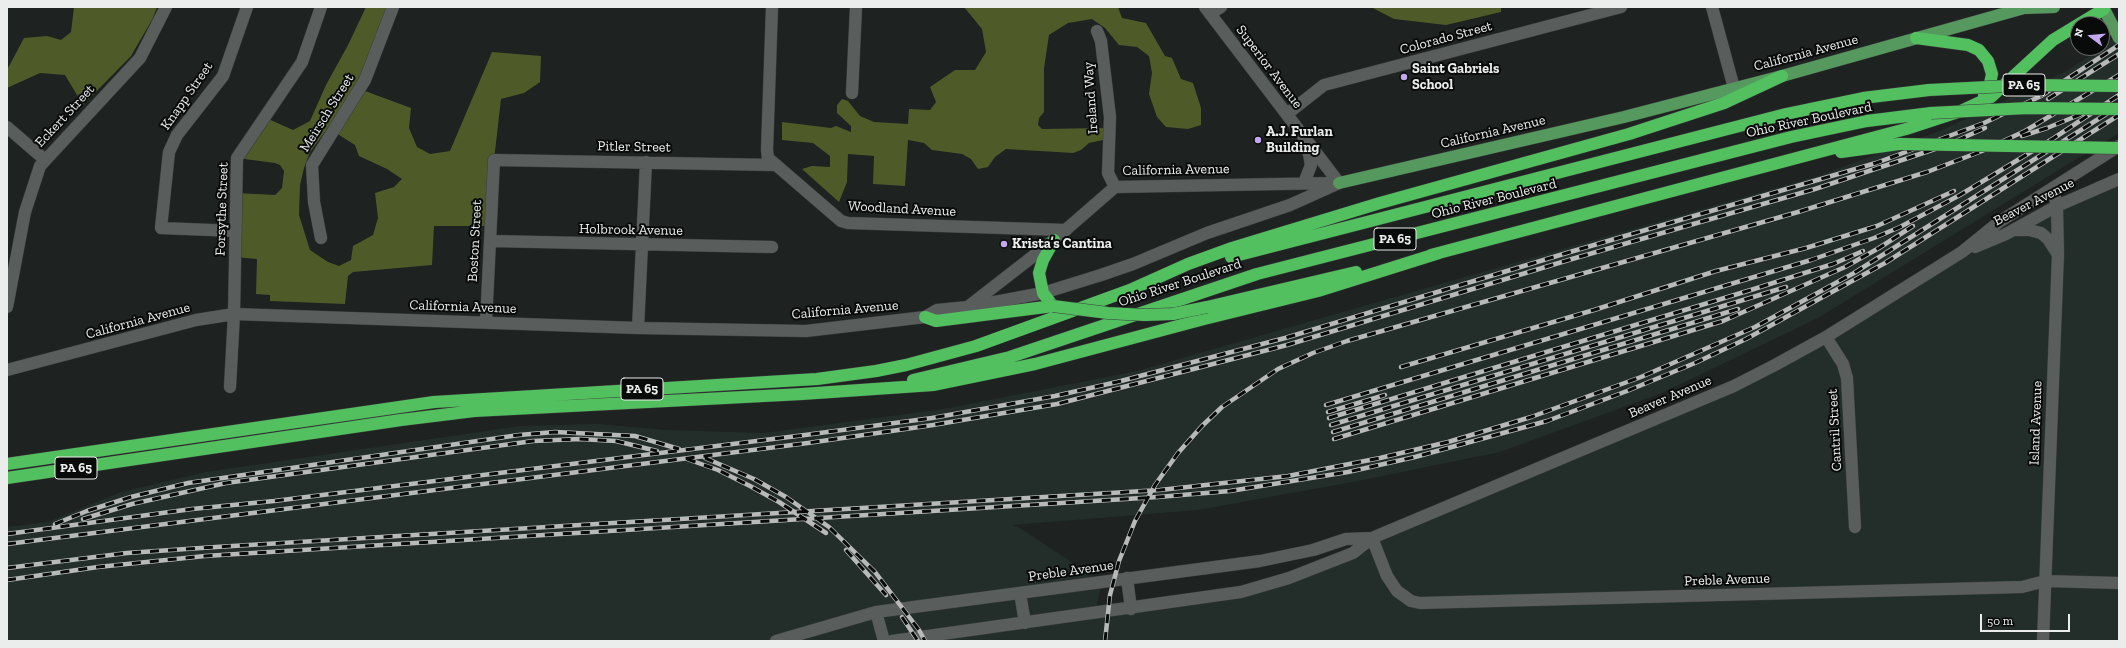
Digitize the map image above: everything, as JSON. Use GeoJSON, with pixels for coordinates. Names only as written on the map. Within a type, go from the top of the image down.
{"type":"FeatureCollection","features":[{"type":"Feature","properties":{"kind":"highway"},"geometry":{"type":"LineString","coordinates":[[925,317],[936,321],[1047,302],[1108,313],[1144,315],[1173,314],[1438,253],[1603,208],[1787,161],[1850,142],[1906,129],[1974,106],[1991,97],[2053,40],[2105,8]]}},
{"type":"Feature","properties":{"kind":"highway"},"geometry":{"type":"LineString","coordinates":[[1916,38],[1968,45],[1984,55],[1991,67],[1992,80],[1986,91],[1974,106]]}},
{"type":"Feature","properties":{"kind":"highway"},"geometry":{"type":"LineString","coordinates":[[1130,290],[1188,264],[1240,246],[1380,203],[1629,134],[1724,103],[1782,76]]}},
{"type":"Feature","properties":{"kind":"highway"},"geometry":{"type":"LineString","coordinates":[[2059,85],[2119,82]]}},
{"type":"Feature","properties":{"kind":"highway","name":"Ohio River Boulevard"},"geometry":{"type":"LineString","coordinates":[[1130,290],[1262,248],[1786,114],[1863,98],[1930,90],[1995,86],[2119,86]]}},
{"type":"Feature","properties":{"kind":"highway","name":"Ohio River Boulevard"},"geometry":{"type":"LineString","coordinates":[[865,389],[922,378],[1010,356],[1265,272],[1791,137],[1867,121],[1932,113],[2028,108],[2119,109]]}},
{"type":"Feature","properties":{"kind":"highway"},"geometry":{"type":"LineString","coordinates":[[1787,161],[1899,144],[2119,147]]}},
{"type":"Feature","properties":{"kind":"highway"},"geometry":{"type":"LineString","coordinates":[[1047,302],[1039,273],[1043,260],[1054,240]]}},
{"type":"Feature","properties":{"kind":"highway"},"geometry":{"type":"LineString","coordinates":[[865,389],[933,385],[1035,364],[1204,319],[1318,291],[1438,253]]}},
{"type":"Feature","properties":{"kind":"highway","name":"PA 65"},"geometry":{"type":"LineString","coordinates":[[7,464],[434,402],[670,386],[779,382],[876,371],[976,346],[1130,290]]}},
{"type":"Feature","properties":{"kind":"highway","name":"PA 65"},"geometry":{"type":"LineString","coordinates":[[7,478],[401,420],[474,411],[802,394],[865,389]]}},
{"type":"Feature","properties":{"kind":"main road","name":"California Avenue"},"geometry":{"type":"LineString","coordinates":[[1339,182],[1624,117],[1782,76],[2026,8],[2054,7]]}},
{"type":"Feature","properties":{"kind":"main road"},"geometry":{"type":"LineString","coordinates":[[2105,8],[2118,36]]}},
{"type":"Feature","properties":{"kind":"street","name":"Eckert Street"},"geometry":{"type":"LineString","coordinates":[[7,306],[25,212],[40,166],[44,159],[140,58],[166,7]]}},
{"type":"Feature","properties":{"kind":"street","name":"Knapp Street"},"geometry":{"type":"LineString","coordinates":[[236,231],[161,228],[169,152],[177,135],[223,76],[247,7]]}},
{"type":"Feature","properties":{"kind":"street","name":"Forsythe Street"},"geometry":{"type":"LineString","coordinates":[[230,387],[234,314],[237,158],[302,62],[321,7]]}},
{"type":"Feature","properties":{"kind":"street","name":"Meirsch Street"},"geometry":{"type":"LineString","coordinates":[[321,238],[314,202],[312,165],[365,80],[393,7]]}},
{"type":"Feature","properties":{"kind":"street","name":"Woodland Avenue"},"geometry":{"type":"LineString","coordinates":[[772,7],[767,150],[768,158],[844,223],[1066,230]]}},
{"type":"Feature","properties":{"kind":"street"},"geometry":{"type":"LineString","coordinates":[[852,93],[856,7],[866,7]]}},
{"type":"Feature","properties":{"kind":"street"},"geometry":{"type":"LineString","coordinates":[[1208,11],[1221,7]]}},
{"type":"Feature","properties":{"kind":"street","name":"Colorado Street"},"geometry":{"type":"LineString","coordinates":[[1287,114],[1324,85],[1621,7]]}},
{"type":"Feature","properties":{"kind":"street"},"geometry":{"type":"LineString","coordinates":[[1712,7],[1734,88]]}},
{"type":"Feature","properties":{"kind":"street","name":"Superior Avenue"},"geometry":{"type":"LineString","coordinates":[[1208,11],[1339,182]]}},
{"type":"Feature","properties":{"kind":"street","name":"Ireland Way"},"geometry":{"type":"LineString","coordinates":[[1097,31],[1101,41],[1110,117],[1108,173],[1115,187]]}},
{"type":"Feature","properties":{"kind":"street"},"geometry":{"type":"LineString","coordinates":[[7,127],[44,159]]}},
{"type":"Feature","properties":{"kind":"street"},"geometry":{"type":"LineString","coordinates":[[1304,183],[1310,165],[1306,139]]}},
{"type":"Feature","properties":{"kind":"street","name":"Beaver Avenue"},"geometry":{"type":"LineString","coordinates":[[1372,538],[1734,386],[1826,337],[1962,252],[1999,222],[2119,147]]}},
{"type":"Feature","properties":{"kind":"street","name":"Pitler Street"},"geometry":{"type":"LineString","coordinates":[[494,160],[775,165]]}},
{"type":"Feature","properties":{"kind":"street","name":"Boston Street"},"geometry":{"type":"LineString","coordinates":[[486,322],[494,160]]}},
{"type":"Feature","properties":{"kind":"street"},"geometry":{"type":"LineString","coordinates":[[638,328],[646,162]]}},
{"type":"Feature","properties":{"kind":"street","name":"Beaver Avenue"},"geometry":{"type":"LineString","coordinates":[[1962,252],[2014,230],[2057,206],[2119,178]]}},
{"type":"Feature","properties":{"kind":"street","name":"California Avenue"},"geometry":{"type":"LineString","coordinates":[[968,307],[1054,240],[1115,187],[1339,182]]}},
{"type":"Feature","properties":{"kind":"street","name":"California Avenue"},"geometry":{"type":"LineString","coordinates":[[7,370],[196,320],[234,314],[638,328],[806,331],[925,317],[937,310],[1047,302],[1207,233],[1290,205],[1339,182]]}},
{"type":"Feature","properties":{"kind":"street","name":"Island Avenue"},"geometry":{"type":"LineString","coordinates":[[2043,641],[2058,254],[2057,187]]}},
{"type":"Feature","properties":{"kind":"street"},"geometry":{"type":"LineString","coordinates":[[2014,230],[2029,230],[2041,233],[2048,238],[2058,254]]}},
{"type":"Feature","properties":{"kind":"street","name":"Holbrook Avenue"},"geometry":{"type":"LineString","coordinates":[[490,241],[642,246],[772,247]]}},
{"type":"Feature","properties":{"kind":"street","name":"Cantril Street"},"geometry":{"type":"LineString","coordinates":[[1826,337],[1843,364],[1847,378],[1855,527]]}},
{"type":"Feature","properties":{"kind":"street"},"geometry":{"type":"LineString","coordinates":[[892,641],[1132,609],[1241,592],[1289,578],[1353,553],[1372,538]]}},
{"type":"Feature","properties":{"kind":"street","name":"Preble Avenue"},"geometry":{"type":"LineString","coordinates":[[776,641],[876,612],[1260,561],[1313,550],[1346,539],[1372,538],[1387,576],[1396,591],[1411,601],[1420,603],[2022,587],[2045,581],[2119,583]]}},
{"type":"Feature","properties":{"kind":"street"},"geometry":{"type":"LineString","coordinates":[[1127,578],[1132,609]]}},
{"type":"Feature","properties":{"kind":"street"},"geometry":{"type":"LineString","coordinates":[[1020,593],[1025,623]]}},
{"type":"Feature","properties":{"kind":"street"},"geometry":{"type":"LineString","coordinates":[[876,612],[884,641]]}},
{"type":"Feature","properties":{"kind":"shaded area"},"geometry":{"type":"Polygon","coordinates":[[[2119,34],[2119,133],[1818,318],[1662,393],[1500,452],[1358,481],[1198,510],[1012,525],[1020,528],[1102,582],[1095,613],[1289,578],[1734,386],[1962,252],[2119,179],[2119,641],[7,641],[7,527],[48,522],[121,492],[206,472],[520,426],[598,424],[665,430],[764,433],[944,409],[1137,371],[1821,175],[1942,130],[2065,72],[2090,56],[2110,56],[2110,41],[2119,34]]]}},
{"type":"Feature","properties":{"kind":"green space"},"geometry":{"type":"Polygon","coordinates":[[[74,7],[157,7],[153,18],[131,56],[83,105],[65,75],[40,73],[7,88],[7,70],[24,38],[47,36],[61,40],[71,32],[74,7]]]}},
{"type":"Feature","properties":{"kind":"green space"},"geometry":{"type":"Polygon","coordinates":[[[366,7],[387,7],[357,88],[411,108],[409,128],[417,147],[430,154],[450,151],[492,52],[541,56],[540,82],[524,93],[501,99],[494,160],[490,226],[434,226],[432,265],[353,272],[348,276],[345,304],[270,301],[270,295],[256,294],[257,259],[235,257],[237,193],[275,195],[282,188],[284,171],[280,165],[275,163],[237,158],[264,117],[293,130],[310,121],[326,85],[348,45],[366,7]],[[328,128],[310,152],[300,185],[299,215],[310,250],[328,262],[339,266],[351,260],[353,246],[373,235],[378,218],[375,193],[394,187],[402,179],[387,169],[359,156],[355,145],[328,128]]]}},
{"type":"Feature","properties":{"kind":"green space"},"geometry":{"type":"Polygon","coordinates":[[[964,7],[1118,7],[1122,18],[1146,23],[1165,56],[1172,58],[1181,79],[1193,83],[1201,108],[1201,125],[1188,129],[1166,127],[1157,117],[1149,94],[1152,73],[1149,56],[1137,47],[1119,45],[1105,28],[1092,19],[1068,23],[1049,35],[1044,68],[1044,112],[1039,118],[1038,125],[1042,129],[1103,128],[1103,140],[1089,143],[1081,150],[1073,153],[1006,149],[995,157],[988,167],[978,169],[971,159],[962,154],[932,150],[924,143],[908,140],[905,186],[873,184],[874,156],[848,154],[847,182],[839,202],[802,169],[812,166],[830,167],[830,156],[813,143],[782,140],[782,122],[831,128],[836,126],[851,132],[851,126],[837,113],[837,105],[842,99],[848,101],[860,116],[874,122],[908,124],[909,109],[930,110],[936,102],[930,87],[955,70],[975,70],[986,52],[982,29],[964,7]]]}},
{"type":"Feature","properties":{"kind":"green space"},"geometry":{"type":"Polygon","coordinates":[[[1371,7],[1501,7],[1501,12],[1446,25],[1394,19],[1371,7]]]}},
{"type":"Feature","properties":{"kind":"railway"},"geometry":{"type":"LineString","coordinates":[[7,534],[192,509],[274,501],[932,418],[1055,396],[1117,382],[1285,338],[1570,252],[1876,163],[1984,123],[2041,96],[2119,45]]}},
{"type":"Feature","properties":{"kind":"railway"},"geometry":{"type":"LineString","coordinates":[[2048,99],[2119,54]]}},
{"type":"Feature","properties":{"kind":"railway"},"geometry":{"type":"LineString","coordinates":[[1105,641],[1110,595],[1119,561],[1135,521],[1155,485],[1178,453],[1202,426],[1222,407],[1278,369],[1313,353],[1347,341],[1798,212],[1927,172],[1982,151],[2025,131],[2119,75]]}},
{"type":"Feature","properties":{"kind":"railway"},"geometry":{"type":"LineString","coordinates":[[1326,405],[1811,260],[1874,238],[1900,227],[1960,195],[2054,138],[2119,95]]}},
{"type":"Feature","properties":{"kind":"railway"},"geometry":{"type":"LineString","coordinates":[[7,568],[127,553],[1160,490],[1288,476],[1380,458],[1448,442],[1531,417],[1641,377],[1755,327],[1854,273],[2119,106]]}},
{"type":"Feature","properties":{"kind":"railway"},"geometry":{"type":"LineString","coordinates":[[2022,136],[2084,113]]}},
{"type":"Feature","properties":{"kind":"railway"},"geometry":{"type":"LineString","coordinates":[[7,580],[98,567],[205,556],[1158,497],[1230,491],[1348,472],[1415,457],[1547,421],[1627,391],[1695,363],[1746,339],[1885,263],[2119,115]]}},
{"type":"Feature","properties":{"kind":"railway"},"geometry":{"type":"LineString","coordinates":[[7,544],[808,443],[933,425],[1057,404],[1287,345],[1572,259],[1815,189],[1947,145],[1985,128]]}},
{"type":"Feature","properties":{"kind":"railway"},"geometry":{"type":"LineString","coordinates":[[1401,367],[1594,310],[1716,271],[1806,248],[1877,226],[1954,191]]}},
{"type":"Feature","properties":{"kind":"railway"},"geometry":{"type":"LineString","coordinates":[[1334,439],[1723,321],[1845,267],[1879,248],[1913,226]]}},
{"type":"Feature","properties":{"kind":"railway"},"geometry":{"type":"LineString","coordinates":[[1329,418],[1754,289],[1833,264],[1863,251]]}},
{"type":"Feature","properties":{"kind":"railway"},"geometry":{"type":"LineString","coordinates":[[1331,425],[1786,287]]}},
{"type":"Feature","properties":{"kind":"railway"},"geometry":{"type":"LineString","coordinates":[[1333,432],[1738,309]]}},
{"type":"Feature","properties":{"kind":"railway"},"geometry":{"type":"LineString","coordinates":[[1328,412],[1385,395]]}},
{"type":"Feature","properties":{"kind":"railway"},"geometry":{"type":"LineString","coordinates":[[55,524],[87,511],[131,497],[188,483],[519,435],[555,432],[635,436],[679,449]]}},
{"type":"Feature","properties":{"kind":"railway"},"geometry":{"type":"LineString","coordinates":[[83,519],[132,504],[226,483],[533,441],[580,439],[616,441],[657,451]]}},
{"type":"Feature","properties":{"kind":"railway"},"geometry":{"type":"LineString","coordinates":[[705,458],[754,479],[786,497],[829,527],[875,572],[919,630],[925,641]]}},
{"type":"Feature","properties":{"kind":"railway"},"geometry":{"type":"LineString","coordinates":[[687,459],[718,470],[750,486],[779,502],[826,533]]}},
{"type":"Feature","properties":{"kind":"railway"},"geometry":{"type":"LineString","coordinates":[[846,550],[886,595]]}},
{"type":"Feature","properties":{"kind":"railway"},"geometry":{"type":"LineString","coordinates":[[902,617],[918,641]]}},
{"type":"Feature","properties":{"kind":"place","name":"Saint Gabriels School"},"geometry":{"type":"Point","coordinates":[1404,77]}},
{"type":"Feature","properties":{"kind":"place","name":"A.J. Furlan Building"},"geometry":{"type":"Point","coordinates":[1258,140]}},
{"type":"Feature","properties":{"kind":"place","name":"Krista’s Cantina"},"geometry":{"type":"Point","coordinates":[1004,244]}}]}
